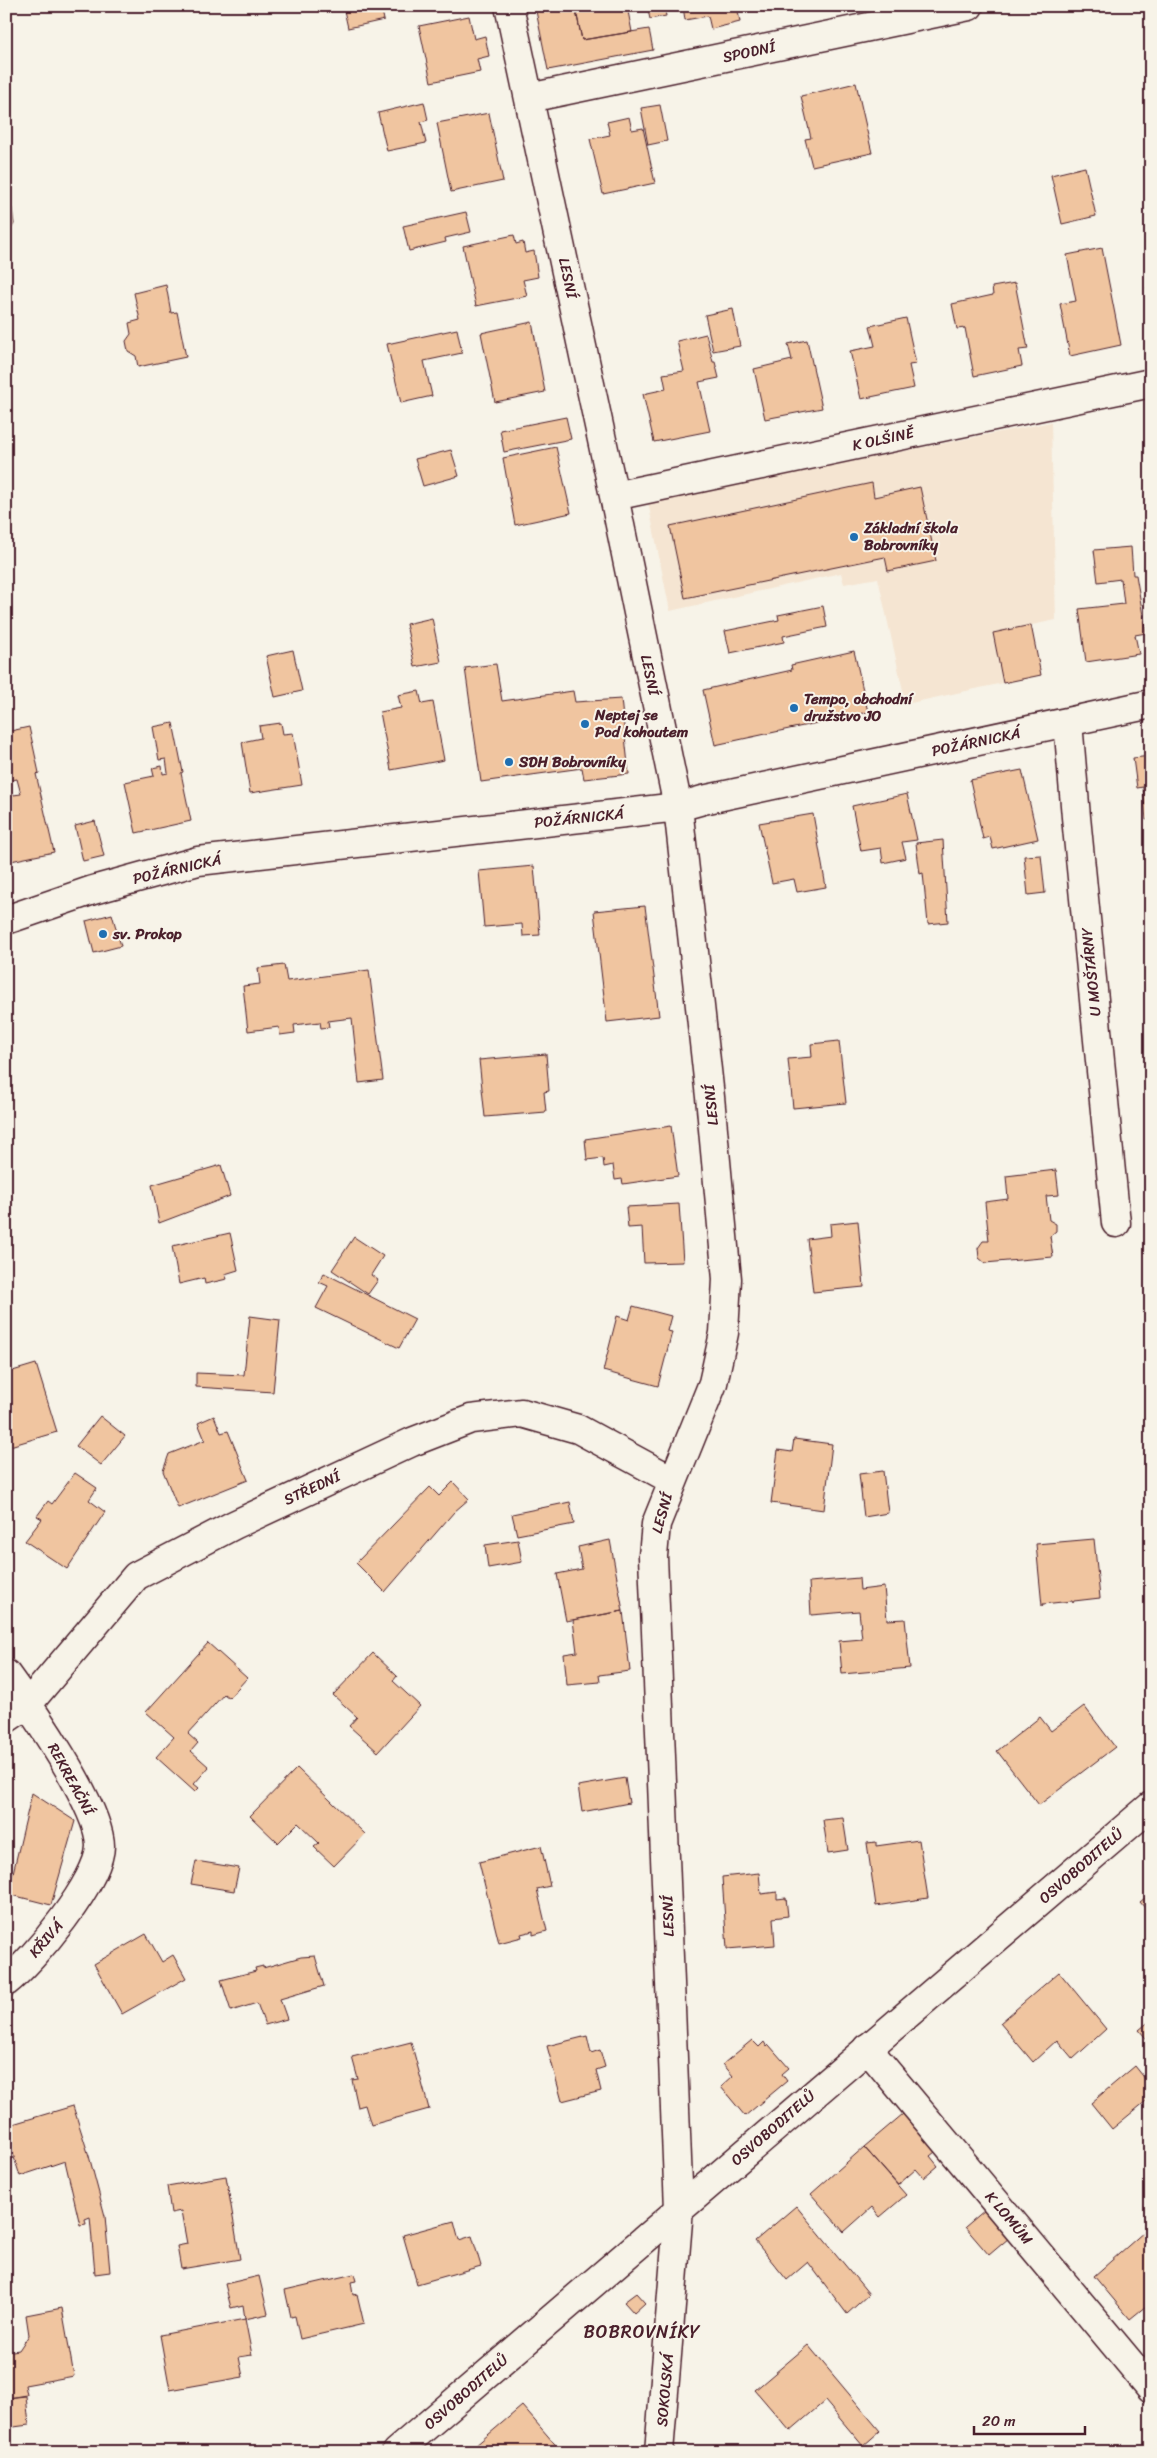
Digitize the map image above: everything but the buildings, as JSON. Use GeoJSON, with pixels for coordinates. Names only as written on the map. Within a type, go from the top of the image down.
{"type":"FeatureCollection","features":[{"type":"Feature","properties":{"kind":"street","name":"LESNÍ"},"geometry":{"type":"LineString","coordinates":[[509,6],[614,496],[678,807],[710,1098],[727,1279],[724,1333],[713,1383],[672,1480],[656,1524],[653,1556],[679,2209]]}},
{"type":"Feature","properties":{"kind":"street","name":"SPODNÍ"},"geometry":{"type":"LineString","coordinates":[[529,98],[968,6]]}},
{"type":"Feature","properties":{"kind":"street","name":"K OLŠINĚ"},"geometry":{"type":"LineString","coordinates":[[614,496],[1151,383]]}},
{"type":"Feature","properties":{"kind":"street","name":"POŽÁRNICKÁ"},"geometry":{"type":"LineString","coordinates":[[6,920],[93,890],[198,861],[678,807],[1151,704]]}},
{"type":"Feature","properties":{"kind":"street","name":"U MOŠTÁRNY"},"geometry":{"type":"LineString","coordinates":[[1068,722],[1116,1223]]}},
{"type":"Feature","properties":{"kind":"street","name":"STŘEDNÍ"},"geometry":{"type":"LineString","coordinates":[[17,1711],[136,1576],[234,1524],[412,1442],[471,1419],[522,1413],[578,1429],[672,1480]]}},
{"type":"Feature","properties":{"kind":"street","name":"REKREAČNÍ"},"geometry":{"type":"LineString","coordinates":[[6,1674],[17,1711],[79,1788],[96,1826],[100,1847],[98,1856],[81,1892]]}},
{"type":"Feature","properties":{"kind":"street","name":"OSVOBODITELŮ"},"geometry":{"type":"LineString","coordinates":[[396,2452],[1151,1806]]}},
{"type":"Feature","properties":{"kind":"street","name":"KŘIVÁ"},"geometry":{"type":"LineString","coordinates":[[6,1982],[61,1924],[81,1892]]}},
{"type":"Feature","properties":{"kind":"street","name":"K LOMŮM"},"geometry":{"type":"LineString","coordinates":[[867,2048],[1151,2388]]}},
{"type":"Feature","properties":{"kind":"street","name":"SOKOLSKÁ"},"geometry":{"type":"LineString","coordinates":[[659,2452],[679,2209]]}},
{"type":"Feature","properties":{"kind":"shaded area","name":"Základní škola Bobrovníky"},"geometry":{"type":"Polygon","coordinates":[[[1051,422],[1056,620],[993,633],[1003,683],[906,704],[878,578],[844,584],[841,573],[670,611],[648,502],[1051,422]]]}},
{"type":"Feature","properties":{"kind":"place","name":"Základní škola Bobrovníky"},"geometry":{"type":"Point","coordinates":[854,537]}},
{"type":"Feature","properties":{"kind":"place","name":"Tempo, obchodní družstvo JO"},"geometry":{"type":"Point","coordinates":[794,708]}},
{"type":"Feature","properties":{"kind":"place","name":"Neptej se Pod kohoutem"},"geometry":{"type":"Point","coordinates":[585,724]}},
{"type":"Feature","properties":{"kind":"place","name":"SDH Bobrovníky"},"geometry":{"type":"Point","coordinates":[509,762]}},
{"type":"Feature","properties":{"kind":"place","name":"sv. Prokop"},"geometry":{"type":"Point","coordinates":[103,934]}},
{"type":"Feature","properties":{"kind":"district","name":"BOBROVNÍKY"},"geometry":{"type":"Point","coordinates":[642,2332]}}]}
